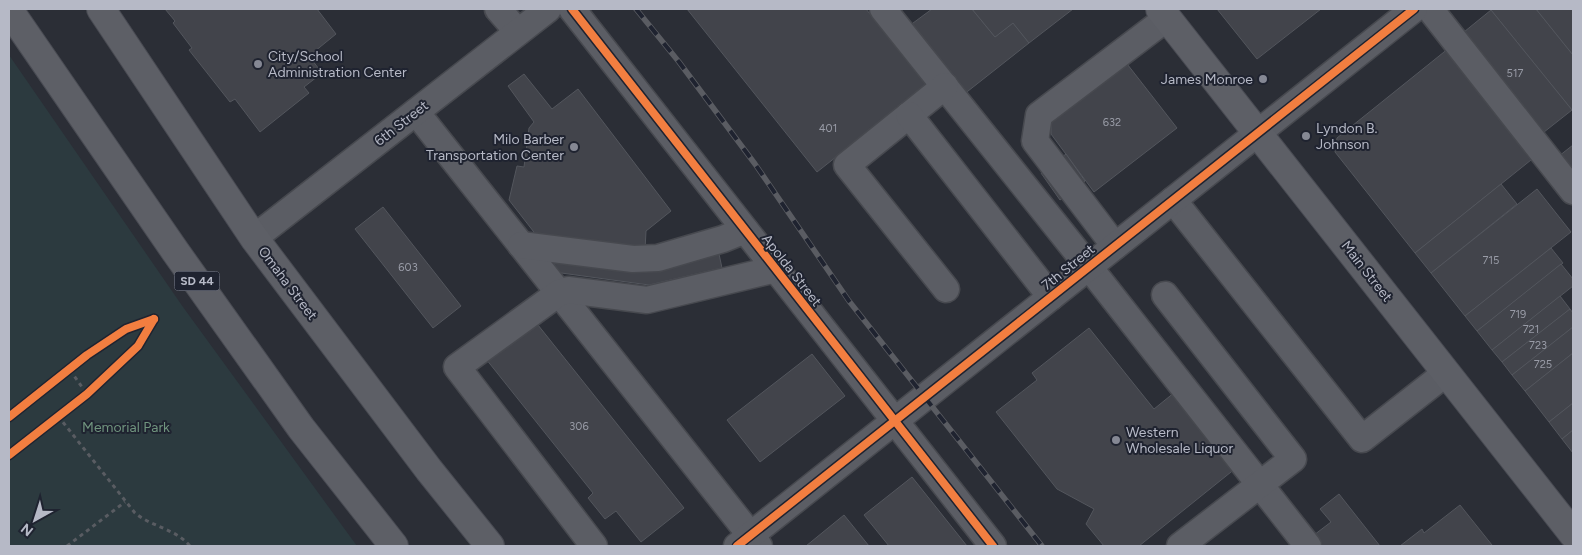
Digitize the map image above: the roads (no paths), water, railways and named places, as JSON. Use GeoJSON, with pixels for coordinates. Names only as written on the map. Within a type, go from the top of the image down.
{"type":"FeatureCollection","features":[{"type":"Feature","properties":{"kind":"main road","name":"Omaha Street"},"geometry":{"type":"LineString","coordinates":[[101,9],[254,238],[429,470],[490,546]]}},
{"type":"Feature","properties":{"kind":"main road","name":"Main Street"},"geometry":{"type":"LineString","coordinates":[[1163,13],[1573,534]]}},
{"type":"Feature","properties":{"kind":"main road","name":"SD 44"},"geometry":{"type":"LineString","coordinates":[[11,15],[301,428],[394,546]]}},
{"type":"Feature","properties":{"kind":"street"},"geometry":{"type":"LineString","coordinates":[[498,9],[518,32]]}},
{"type":"Feature","properties":{"kind":"street","name":"6th Street"},"geometry":{"type":"LineString","coordinates":[[254,238],[548,9]]}},
{"type":"Feature","properties":{"kind":"street","name":"Apolda Street"},"geometry":{"type":"LineString","coordinates":[[572,9],[993,546]]}},
{"type":"Feature","properties":{"kind":"street"},"geometry":{"type":"LineString","coordinates":[[883,9],[1308,546]]}},
{"type":"Feature","properties":{"kind":"street","name":"7th Street"},"geometry":{"type":"LineString","coordinates":[[749,543],[894,422],[1414,9]]}},
{"type":"Feature","properties":{"kind":"street"},"geometry":{"type":"LineString","coordinates":[[1430,9],[1573,191]]}},
{"type":"Feature","properties":{"kind":"street"},"geometry":{"type":"LineString","coordinates":[[1114,246],[1035,141],[1039,115],[1163,13]]}},
{"type":"Feature","properties":{"kind":"street"},"geometry":{"type":"LineString","coordinates":[[945,86],[847,165],[946,289]]}},
{"type":"Feature","properties":{"kind":"street"},"geometry":{"type":"LineString","coordinates":[[416,112],[559,293],[749,543]]}},
{"type":"Feature","properties":{"kind":"street"},"geometry":{"type":"LineString","coordinates":[[909,115],[1051,297]]}},
{"type":"Feature","properties":{"kind":"street"},"geometry":{"type":"LineString","coordinates":[[1173,200],[1362,439],[1446,373]]}},
{"type":"Feature","properties":{"kind":"street"},"geometry":{"type":"LineString","coordinates":[[521,244],[634,259],[658,258],[722,239],[745,230]]}},
{"type":"Feature","properties":{"kind":"street"},"geometry":{"type":"LineString","coordinates":[[594,546],[458,368],[559,293],[568,290],[647,300],[776,269]]}},
{"type":"Feature","properties":{"kind":"street"},"geometry":{"type":"LineString","coordinates":[[1165,295],[1293,459],[1180,546]]}},
{"type":"Feature","properties":{"kind":"railway"},"geometry":{"type":"LineString","coordinates":[[636,9],[679,62],[755,164],[849,301],[1042,546]]}},
{"type":"Feature","properties":{"kind":"place","name":"City/School Administration Center"},"geometry":{"type":"Point","coordinates":[258,64]}},
{"type":"Feature","properties":{"kind":"place","name":"James Monroe"},"geometry":{"type":"Point","coordinates":[1263,79]}},
{"type":"Feature","properties":{"kind":"place","name":"Lyndon B. Johnson"},"geometry":{"type":"Point","coordinates":[1306,136]}},
{"type":"Feature","properties":{"kind":"place","name":"Milo Barber Transportation Center"},"geometry":{"type":"Point","coordinates":[574,147]}},
{"type":"Feature","properties":{"kind":"place","name":"Western Wholesale Liquor"},"geometry":{"type":"Point","coordinates":[1116,440]}},
{"type":"Feature","properties":{"kind":"park label","name":"Memorial Park"},"geometry":{"type":"Point","coordinates":[126,427]}}]}
